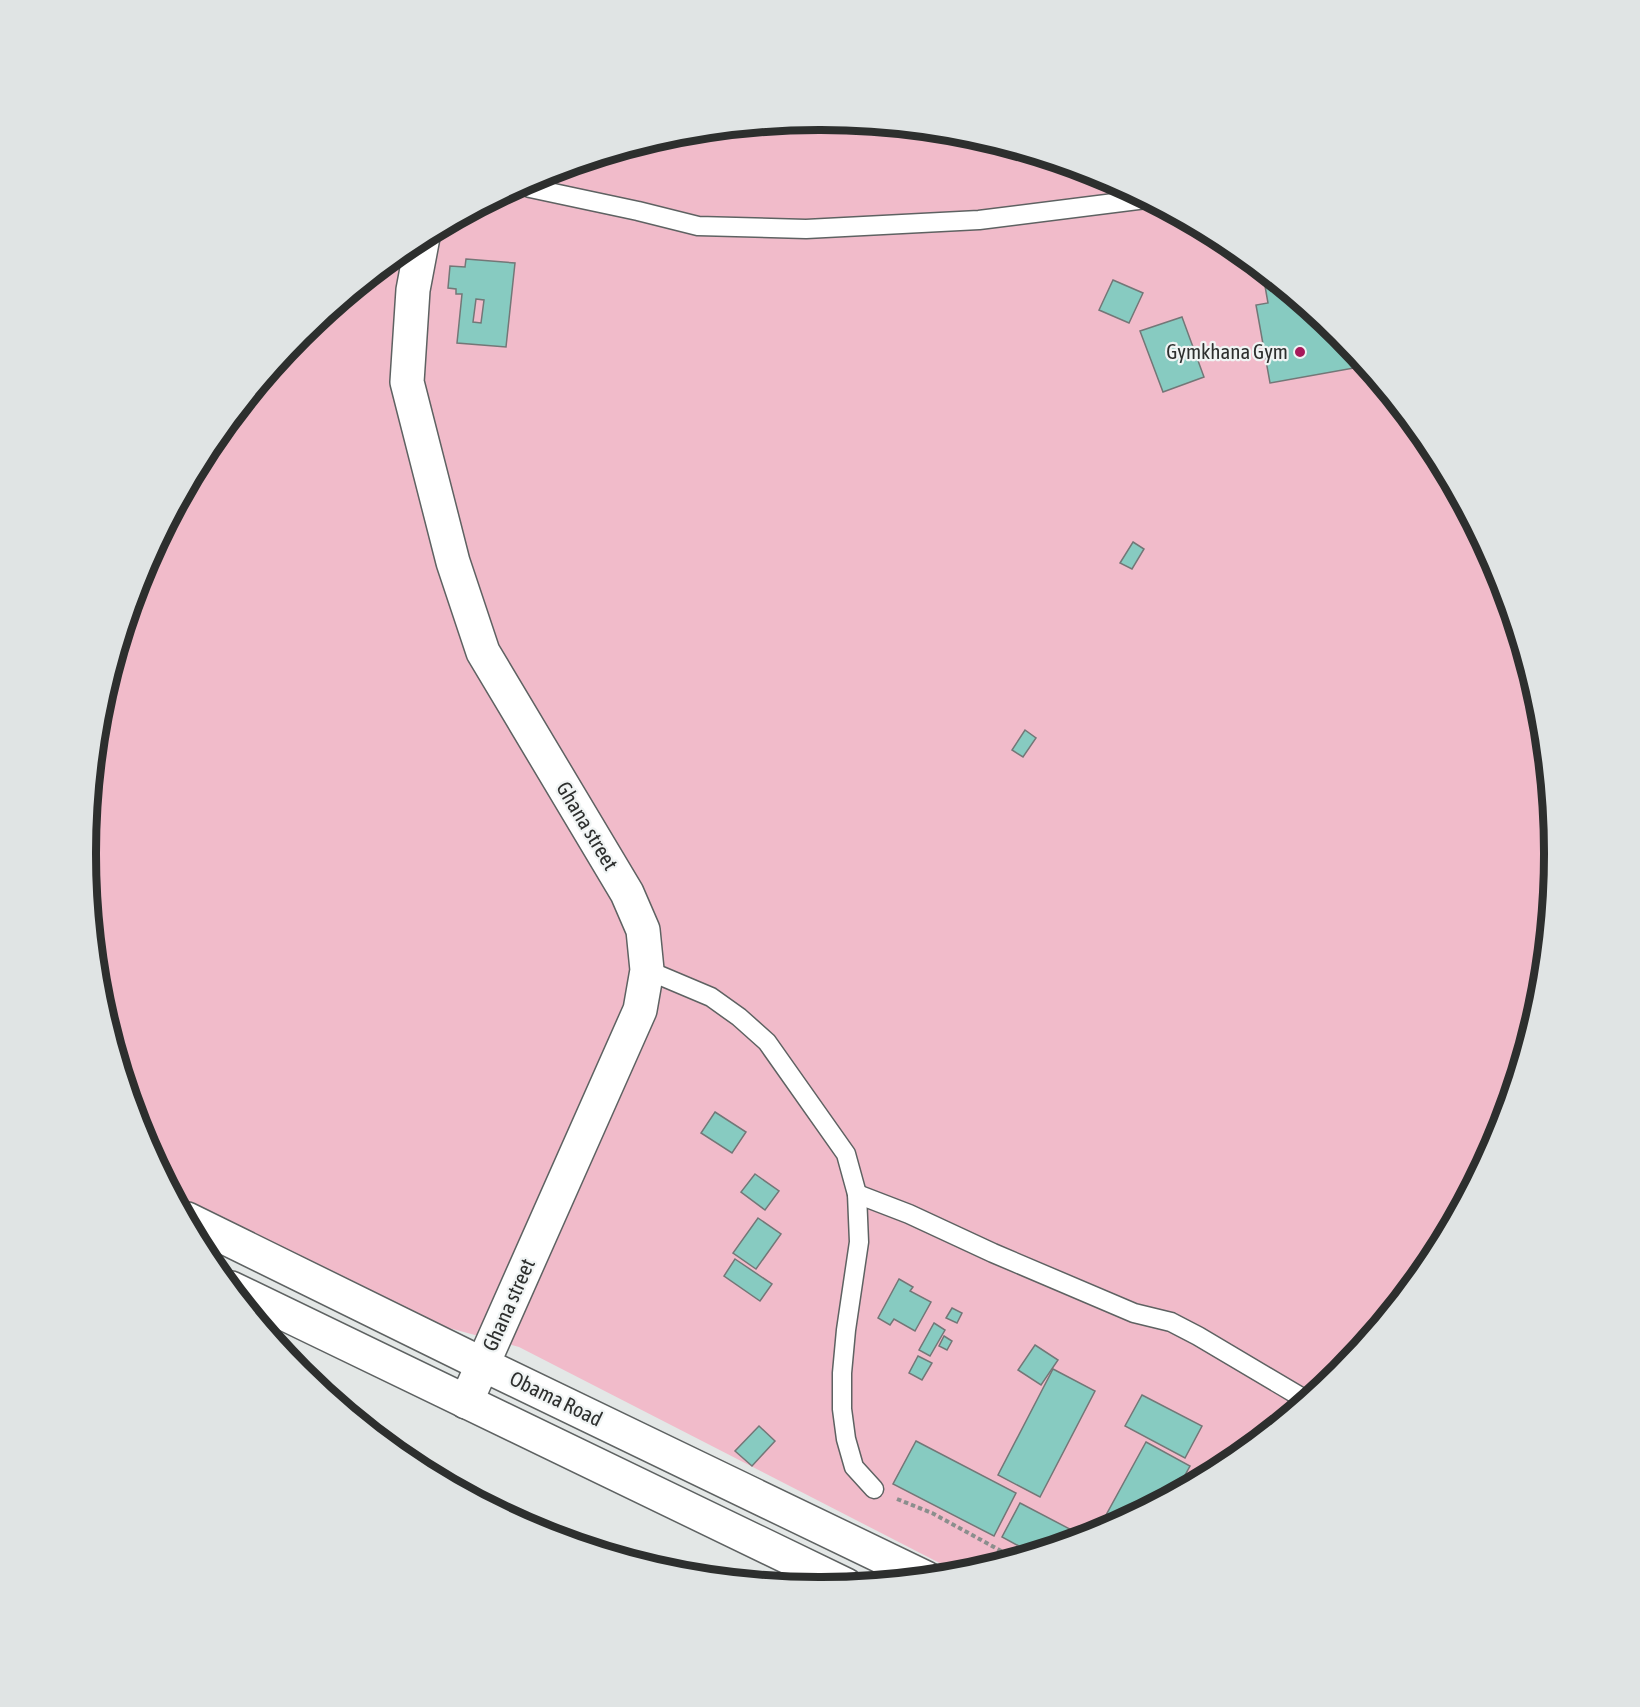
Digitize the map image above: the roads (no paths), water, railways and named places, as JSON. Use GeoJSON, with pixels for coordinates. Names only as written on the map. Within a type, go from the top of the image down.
{"type":"FeatureCollection","features":[{"type":"Feature","properties":{"kind":"street","name":"Ghana street"},"geometry":{"type":"LineString","coordinates":[[420,250],[413,290],[407,381],[453,562],[483,652],[627,893],[643,930],[647,970],[640,1010],[466,1402]]}},
{"type":"Feature","properties":{"kind":"street","name":"Obama Road"},"geometry":{"type":"LineString","coordinates":[[199,1225],[912,1571]]}},
{"type":"Feature","properties":{"kind":"street","name":"Obama Road"},"geometry":{"type":"LineString","coordinates":[[248,1296],[829,1577]]}},
{"type":"Feature","properties":{"kind":"lane"},"geometry":{"type":"LineString","coordinates":[[534,189],[698,226],[806,229],[980,220],[1133,201]]}},
{"type":"Feature","properties":{"kind":"lane"},"geometry":{"type":"LineString","coordinates":[[647,970],[711,997],[739,1017],[767,1042],[846,1154],[858,1194],[859,1242],[846,1330],[842,1373],[842,1410],[846,1439],[854,1467],[874,1489]]}},
{"type":"Feature","properties":{"kind":"lane"},"geometry":{"type":"LineString","coordinates":[[858,1194],[909,1214],[993,1253],[1134,1313],[1171,1322],[1299,1396]]}},
{"type":"Feature","properties":{"kind":"place","name":"Gymkhana Gym"},"geometry":{"type":"Point","coordinates":[1300,352]}}]}
